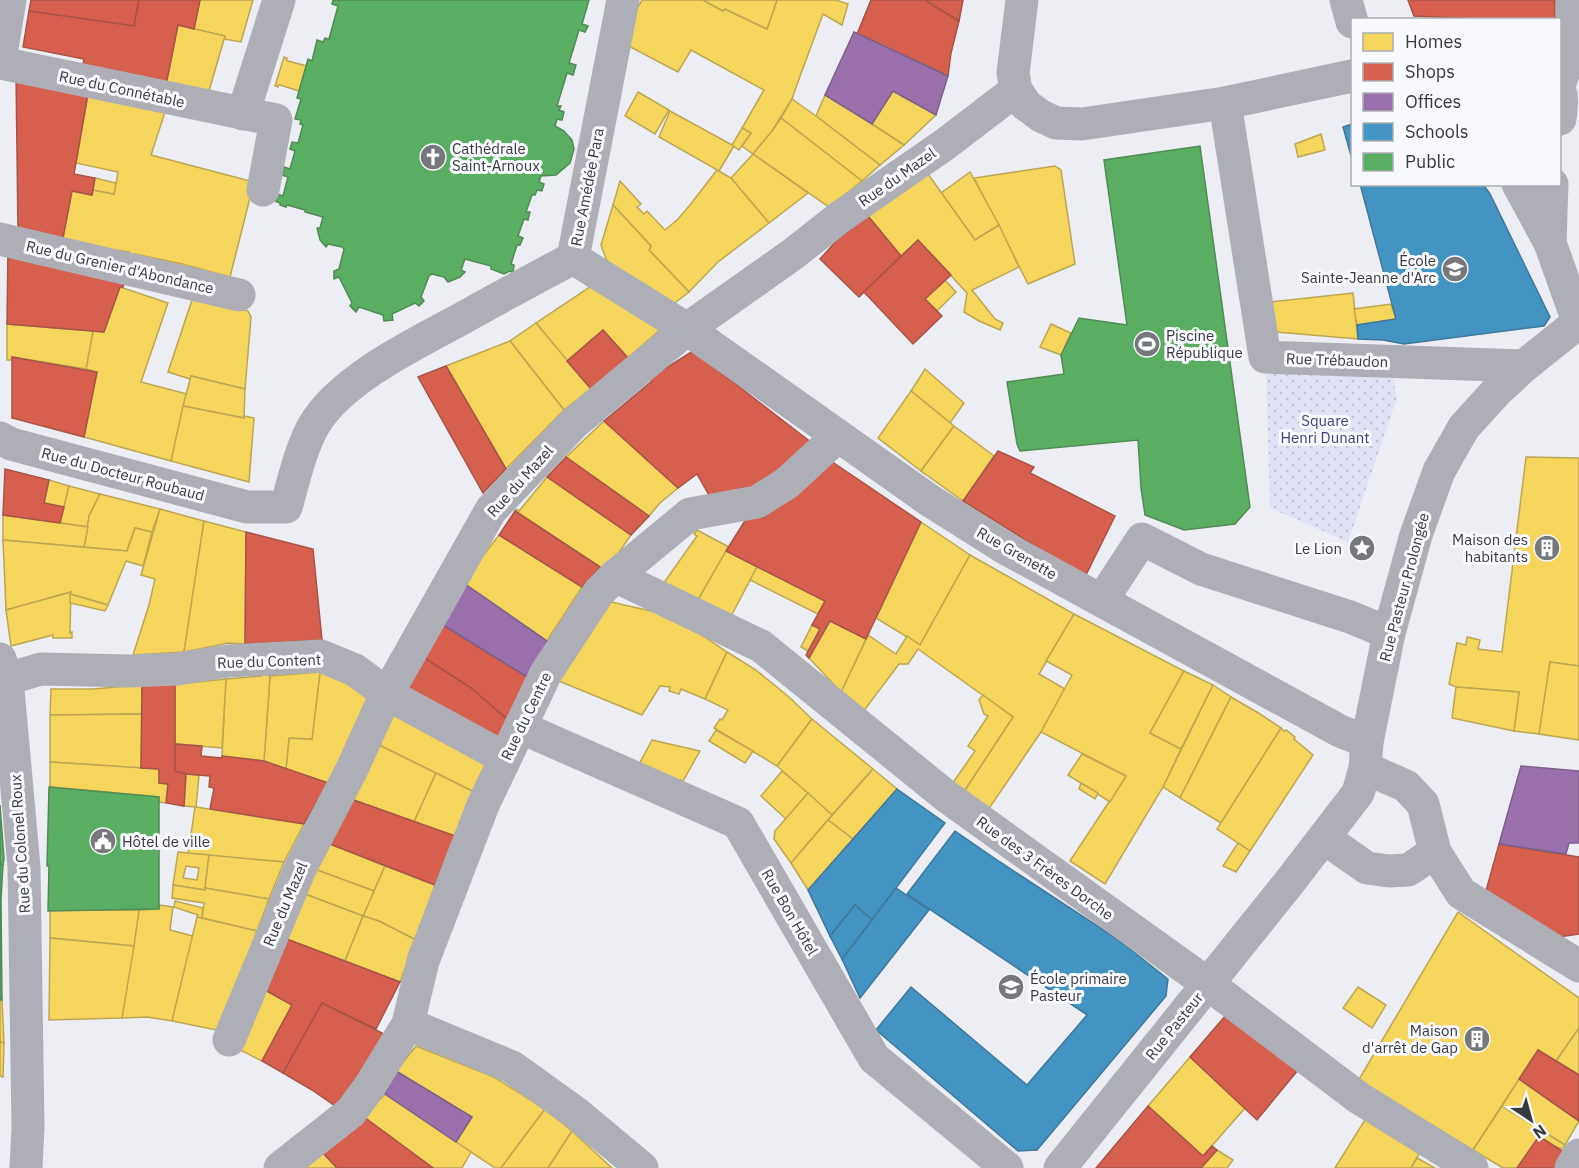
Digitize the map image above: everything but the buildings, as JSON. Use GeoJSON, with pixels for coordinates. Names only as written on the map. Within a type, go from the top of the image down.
{"type":"FeatureCollection","features":[{"type":"Feature","properties":{"kind":"street"},"geometry":{"type":"LineString","coordinates":[[0,62],[10,0]]}},
{"type":"Feature","properties":{"kind":"street"},"geometry":{"type":"LineString","coordinates":[[243,114],[279,0]]}},
{"type":"Feature","properties":{"kind":"street","name":"Rue Amédée Para"},"geometry":{"type":"LineString","coordinates":[[247,507],[286,507],[302,453],[315,424],[333,400],[358,379],[406,349],[573,258],[623,0]]}},
{"type":"Feature","properties":{"kind":"street"},"geometry":{"type":"LineString","coordinates":[[1022,0],[1013,73],[1016,90],[1026,105],[1056,123],[1082,124],[1226,103],[1351,76]]}},
{"type":"Feature","properties":{"kind":"street"},"geometry":{"type":"LineString","coordinates":[[1346,0],[1352,18]]}},
{"type":"Feature","properties":{"kind":"street"},"geometry":{"type":"LineString","coordinates":[[1561,80],[1570,48],[1572,0]]}},
{"type":"Feature","properties":{"kind":"street","name":"Rue du Connétable"},"geometry":{"type":"LineString","coordinates":[[0,62],[276,120],[263,190]]}},
{"type":"Feature","properties":{"kind":"street","name":"Rue du Mazel"},"geometry":{"type":"LineString","coordinates":[[229,1040],[300,869],[352,769],[387,694],[491,510],[574,423],[687,329],[793,254],[840,217],[944,145],[1016,90]]}},
{"type":"Feature","properties":{"kind":"street"},"geometry":{"type":"LineString","coordinates":[[1561,94],[1561,113]]}},
{"type":"Feature","properties":{"kind":"street","name":"Rue Trébaudon"},"geometry":{"type":"LineString","coordinates":[[1226,103],[1264,357],[1524,366]]}},
{"type":"Feature","properties":{"kind":"street"},"geometry":{"type":"LineString","coordinates":[[1519,186],[1550,243],[1579,323]]}},
{"type":"Feature","properties":{"kind":"street"},"geometry":{"type":"LineString","coordinates":[[1550,243],[1552,186]]}},
{"type":"Feature","properties":{"kind":"street","name":"Rue du Grenier d'Abondance"},"geometry":{"type":"LineString","coordinates":[[0,239],[239,295]]}},
{"type":"Feature","properties":{"kind":"street","name":"Rue Grenette"},"geometry":{"type":"LineString","coordinates":[[573,258],[687,329],[929,500],[986,536],[1340,731],[1406,786],[1423,804],[1435,852],[1461,893],[1579,966]]}},
{"type":"Feature","properties":{"kind":"street","name":"Rue Pasteur Prolongée"},"geometry":{"type":"LineString","coordinates":[[1288,884],[1359,793],[1389,633],[1416,535],[1439,471],[1464,427],[1496,392],[1524,366],[1579,323]]}},
{"type":"Feature","properties":{"kind":"street","name":"Rue du Centre"},"geometry":{"type":"LineString","coordinates":[[280,1168],[351,1112],[370,1086],[408,1024],[423,961],[483,805],[546,673],[599,592],[690,514],[757,502],[787,483],[838,436]]}},
{"type":"Feature","properties":{"kind":"street","name":"Rue du Docteur Roubaud"},"geometry":{"type":"LineString","coordinates":[[0,438],[11,444],[247,507]]}},
{"type":"Feature","properties":{"kind":"street"},"geometry":{"type":"LineString","coordinates":[[1102,600],[1142,539],[1201,569],[1350,617],[1389,633]]}},
{"type":"Feature","properties":{"kind":"street","name":"Rue des 3 Frères Dorche"},"geometry":{"type":"LineString","coordinates":[[615,576],[761,646],[946,796],[1199,978],[1359,1098],[1472,1168]]}},
{"type":"Feature","properties":{"kind":"street","name":"Rue du Content"},"geometry":{"type":"LineString","coordinates":[[4,669],[130,671],[177,669],[228,661],[321,656],[355,670],[387,694],[505,758]]}},
{"type":"Feature","properties":{"kind":"street","name":"Rue du Colonel Roux"},"geometry":{"type":"LineString","coordinates":[[4,669],[24,867],[28,1127],[18,1152]]}},
{"type":"Feature","properties":{"kind":"street","name":"Rue Bon Hôtel"},"geometry":{"type":"LineString","coordinates":[[520,727],[738,823],[874,1058],[1007,1168]]}},
{"type":"Feature","properties":{"kind":"street"},"geometry":{"type":"LineString","coordinates":[[1324,838],[1367,868],[1389,871],[1408,870],[1435,852]]}},
{"type":"Feature","properties":{"kind":"street","name":"Rue Pasteur"},"geometry":{"type":"LineString","coordinates":[[1060,1168],[1199,978],[1288,884]]}},
{"type":"Feature","properties":{"kind":"street"},"geometry":{"type":"LineString","coordinates":[[408,1024],[512,1067],[576,1113],[642,1168]]}},
{"type":"Feature","properties":{"kind":"street"},"geometry":{"type":"LineString","coordinates":[[1571,1168],[1579,1155]]}},
{"type":"Feature","properties":{"kind":"green space","name":"Square Henri Dunant"},"geometry":{"type":"Polygon","coordinates":[[[1266,366],[1392,374],[1397,398],[1348,542],[1270,508],[1266,366]]]}},
{"type":"Feature","properties":{"kind":"place","name":"Cathédrale Saint-Arnoux"},"geometry":{"type":"Point","coordinates":[433,157]}},
{"type":"Feature","properties":{"kind":"place","name":"École Sainte-Jeanne d'Arc"},"geometry":{"type":"Point","coordinates":[1455,269]}},
{"type":"Feature","properties":{"kind":"place","name":"Piscine République"},"geometry":{"type":"Point","coordinates":[1147,344]}},
{"type":"Feature","properties":{"kind":"place","name":"Le Lion"},"geometry":{"type":"Point","coordinates":[1362,548]}},
{"type":"Feature","properties":{"kind":"place","name":"Maison des habitants"},"geometry":{"type":"Point","coordinates":[1547,548]}},
{"type":"Feature","properties":{"kind":"place","name":"Hôtel de ville"},"geometry":{"type":"Point","coordinates":[103,841]}},
{"type":"Feature","properties":{"kind":"place","name":"École primaire Pasteur"},"geometry":{"type":"Point","coordinates":[1011,987]}},
{"type":"Feature","properties":{"kind":"place","name":"Maison d'arrêt de Gap"},"geometry":{"type":"Point","coordinates":[1477,1039]}}]}
